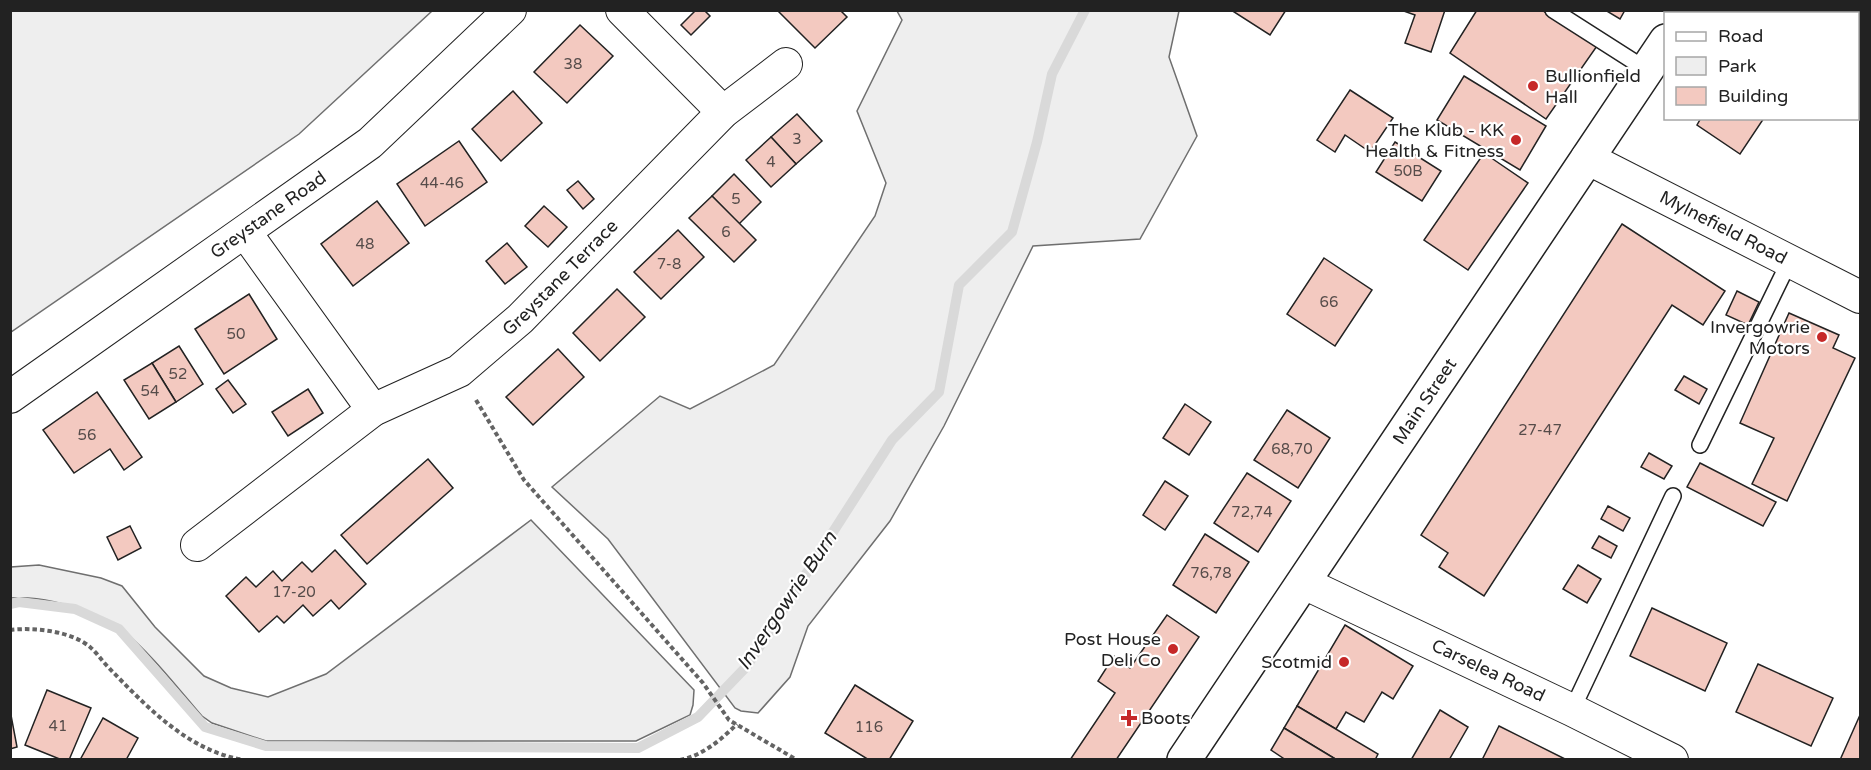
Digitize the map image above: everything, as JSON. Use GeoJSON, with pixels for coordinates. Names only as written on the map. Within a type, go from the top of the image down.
{"type":"FeatureCollection","features":[{"type":"Feature","properties":{"kind":"street","name":"Greystane Road"},"geometry":{"type":"LineString","coordinates":[[10,397],[370,143],[510,10]]}},
{"type":"Feature","properties":{"kind":"street"},"geometry":{"type":"LineString","coordinates":[[622,10],[723,112]]}},
{"type":"Feature","properties":{"kind":"street","name":"Main Street"},"geometry":{"type":"LineString","coordinates":[[1184,759],[1664,44]]}},
{"type":"Feature","properties":{"kind":"street","name":"Greystane Terrace"},"geometry":{"type":"LineString","coordinates":[[197,544],[373,410],[459,372],[520,319],[723,112],[786,64]]}},
{"type":"Feature","properties":{"kind":"street","name":"Mylnefield Road"},"geometry":{"type":"LineString","coordinates":[[1587,158],[1860,297]]}},
{"type":"Feature","properties":{"kind":"street"},"geometry":{"type":"LineString","coordinates":[[245,232],[373,410]]}},
{"type":"Feature","properties":{"kind":"street","name":"Carselea Road"},"geometry":{"type":"LineString","coordinates":[[1304,583],[1672,759]]}},
{"type":"Feature","properties":{"kind":"lane"},"geometry":{"type":"LineString","coordinates":[[1553,10],[1647,70]]}},
{"type":"Feature","properties":{"kind":"lane"},"geometry":{"type":"LineString","coordinates":[[1700,445],[1790,260]]}},
{"type":"Feature","properties":{"kind":"lane"},"geometry":{"type":"LineString","coordinates":[[1572,710],[1673,496]]}},
{"type":"Feature","properties":{"kind":"path"},"geometry":{"type":"LineString","coordinates":[[459,372],[524,480],[703,683],[729,720],[797,759]]}},
{"type":"Feature","properties":{"kind":"path"},"geometry":{"type":"LineString","coordinates":[[10,630],[24,628],[61,633],[89,646],[151,710],[181,733],[203,748],[244,759]]}},
{"type":"Feature","properties":{"kind":"path"},"geometry":{"type":"LineString","coordinates":[[680,759],[708,748],[737,724]]}},
{"type":"Feature","properties":{"kind":"green space"},"geometry":{"type":"Polygon","coordinates":[[[10,11],[432,11],[299,134],[11,332],[10,11]]]}},
{"type":"Feature","properties":{"kind":"green space"},"geometry":{"type":"Polygon","coordinates":[[[897,11],[1179,11],[1169,57],[1197,136],[1140,239],[1033,246],[944,426],[890,521],[808,626],[790,677],[758,713],[741,711],[735,708],[608,539],[552,487],[660,396],[690,409],[774,365],[875,216],[886,183],[857,111],[902,20],[897,11]]]}},
{"type":"Feature","properties":{"kind":"green space"},"geometry":{"type":"Polygon","coordinates":[[[531,520],[694,690],[690,715],[636,741],[266,741],[212,723],[202,716],[142,648],[111,622],[64,604],[33,598],[11,598],[11,567],[39,565],[101,578],[122,586],[155,627],[204,676],[231,688],[268,697],[326,674],[531,520]]]}},
{"type":"Feature","properties":{"kind":"building"},"geometry":{"type":"Polygon","coordinates":[[[696,10],[704,10],[710,16],[691,35],[681,25],[696,10]]]}},
{"type":"Feature","properties":{"kind":"building"},"geometry":{"type":"Polygon","coordinates":[[[777,10],[840,10],[847,17],[815,48],[777,10]]]}},
{"type":"Feature","properties":{"kind":"building"},"geometry":{"type":"Polygon","coordinates":[[[1231,10],[1286,10],[1270,35],[1231,10]]]}},
{"type":"Feature","properties":{"kind":"building"},"geometry":{"type":"Polygon","coordinates":[[[1401,10],[1445,10],[1431,52],[1405,43],[1415,15],[1401,10]]]}},
{"type":"Feature","properties":{"kind":"building","name":"Bullionfield Hall"},"geometry":{"type":"Polygon","coordinates":[[[1477,10],[1542,10],[1597,46],[1546,119],[1450,53],[1477,10]]]}},
{"type":"Feature","properties":{"kind":"building"},"geometry":{"type":"Polygon","coordinates":[[[1605,10],[1625,10],[1620,19],[1605,10]]]}},
{"type":"Feature","properties":{"kind":"building"},"geometry":{"type":"Polygon","coordinates":[[[1778,10],[1834,10],[1833,12],[1780,12],[1778,10]]]}},
{"type":"Feature","properties":{"kind":"building"},"geometry":{"type":"Polygon","coordinates":[[[580,25],[613,56],[567,103],[534,72],[580,25]]]}},
{"type":"Feature","properties":{"kind":"building"},"geometry":{"type":"Polygon","coordinates":[[[1464,76],[1546,126],[1520,170],[1437,120],[1464,76]]]}},
{"type":"Feature","properties":{"kind":"building"},"geometry":{"type":"Polygon","coordinates":[[[1350,90],[1393,118],[1370,152],[1345,135],[1335,152],[1317,140],[1350,90]]]}},
{"type":"Feature","properties":{"kind":"building"},"geometry":{"type":"Polygon","coordinates":[[[513,91],[542,123],[501,161],[472,129],[513,91]]]}},
{"type":"Feature","properties":{"kind":"building"},"geometry":{"type":"Polygon","coordinates":[[[797,114],[822,141],[796,164],[771,137],[797,114]]]}},
{"type":"Feature","properties":{"kind":"building"},"geometry":{"type":"Polygon","coordinates":[[[1700,120],[1763,120],[1740,154],[1697,125],[1700,120]]]}},
{"type":"Feature","properties":{"kind":"building"},"geometry":{"type":"Polygon","coordinates":[[[771,137],[796,164],[771,187],[746,160],[771,137]]]}},
{"type":"Feature","properties":{"kind":"building"},"geometry":{"type":"Polygon","coordinates":[[[459,141],[487,182],[425,226],[397,184],[459,141]]]}},
{"type":"Feature","properties":{"kind":"building"},"geometry":{"type":"Polygon","coordinates":[[[1395,142],[1441,171],[1422,201],[1376,172],[1395,142]]]}},
{"type":"Feature","properties":{"kind":"building"},"geometry":{"type":"Polygon","coordinates":[[[1484,153],[1528,183],[1468,270],[1424,240],[1484,153]]]}},
{"type":"Feature","properties":{"kind":"building"},"geometry":{"type":"Polygon","coordinates":[[[734,174],[761,202],[739,224],[712,196],[734,174]]]}},
{"type":"Feature","properties":{"kind":"building"},"geometry":{"type":"Polygon","coordinates":[[[578,181],[594,199],[583,209],[567,190],[578,181]]]}},
{"type":"Feature","properties":{"kind":"building"},"geometry":{"type":"Polygon","coordinates":[[[712,196],[756,240],[734,262],[689,218],[712,196]]]}},
{"type":"Feature","properties":{"kind":"building"},"geometry":{"type":"Polygon","coordinates":[[[377,201],[409,243],[353,286],[321,244],[377,201]]]}},
{"type":"Feature","properties":{"kind":"building"},"geometry":{"type":"Polygon","coordinates":[[[544,206],[567,227],[548,247],[525,226],[544,206]]]}},
{"type":"Feature","properties":{"kind":"building"},"geometry":{"type":"Polygon","coordinates":[[[1622,224],[1725,291],[1703,325],[1672,305],[1484,596],[1439,567],[1448,553],[1421,535],[1622,224]]]}},
{"type":"Feature","properties":{"kind":"building"},"geometry":{"type":"Polygon","coordinates":[[[678,230],[704,257],[661,299],[634,272],[678,230]]]}},
{"type":"Feature","properties":{"kind":"building"},"geometry":{"type":"Polygon","coordinates":[[[507,243],[527,267],[505,284],[486,261],[507,243]]]}},
{"type":"Feature","properties":{"kind":"building"},"geometry":{"type":"Polygon","coordinates":[[[1324,258],[1372,290],[1335,346],[1287,314],[1324,258]]]}},
{"type":"Feature","properties":{"kind":"building"},"geometry":{"type":"Polygon","coordinates":[[[617,289],[645,317],[600,361],[573,333],[617,289]]]}},
{"type":"Feature","properties":{"kind":"building"},"geometry":{"type":"Polygon","coordinates":[[[1737,291],[1759,302],[1748,325],[1726,315],[1737,291]]]}},
{"type":"Feature","properties":{"kind":"building"},"geometry":{"type":"Polygon","coordinates":[[[249,294],[277,339],[224,374],[195,329],[249,294]]]}},
{"type":"Feature","properties":{"kind":"building"},"geometry":{"type":"Polygon","coordinates":[[[1789,313],[1839,335],[1833,348],[1855,358],[1787,501],[1752,484],[1774,438],[1740,423],[1789,313]]]}},
{"type":"Feature","properties":{"kind":"building"},"geometry":{"type":"Polygon","coordinates":[[[179,346],[203,384],[176,402],[152,363],[179,346]]]}},
{"type":"Feature","properties":{"kind":"building"},"geometry":{"type":"Polygon","coordinates":[[[558,349],[584,377],[533,425],[506,397],[558,349]]]}},
{"type":"Feature","properties":{"kind":"building"},"geometry":{"type":"Polygon","coordinates":[[[152,363],[176,402],[149,419],[124,380],[152,363]]]}},
{"type":"Feature","properties":{"kind":"building"},"geometry":{"type":"Polygon","coordinates":[[[1684,376],[1707,389],[1699,404],[1675,390],[1684,376]]]}},
{"type":"Feature","properties":{"kind":"building"},"geometry":{"type":"Polygon","coordinates":[[[228,380],[246,404],[233,413],[216,389],[228,380]]]}},
{"type":"Feature","properties":{"kind":"building"},"geometry":{"type":"Polygon","coordinates":[[[308,389],[323,413],[288,436],[272,412],[308,389]]]}},
{"type":"Feature","properties":{"kind":"building"},"geometry":{"type":"Polygon","coordinates":[[[97,392],[142,457],[124,470],[110,449],[74,473],[43,430],[97,392]]]}},
{"type":"Feature","properties":{"kind":"building"},"geometry":{"type":"Polygon","coordinates":[[[1185,404],[1211,422],[1189,455],[1163,438],[1185,404]]]}},
{"type":"Feature","properties":{"kind":"building"},"geometry":{"type":"Polygon","coordinates":[[[1287,410],[1330,438],[1298,488],[1254,460],[1287,410]]]}},
{"type":"Feature","properties":{"kind":"building"},"geometry":{"type":"Polygon","coordinates":[[[1649,453],[1672,466],[1664,479],[1641,467],[1649,453]]]}},
{"type":"Feature","properties":{"kind":"building"},"geometry":{"type":"Polygon","coordinates":[[[428,459],[453,488],[367,564],[341,535],[428,459]]]}},
{"type":"Feature","properties":{"kind":"building"},"geometry":{"type":"Polygon","coordinates":[[[1700,463],[1776,502],[1763,526],[1687,487],[1700,463]]]}},
{"type":"Feature","properties":{"kind":"building"},"geometry":{"type":"Polygon","coordinates":[[[1247,473],[1291,501],[1258,552],[1214,523],[1247,473]]]}},
{"type":"Feature","properties":{"kind":"building"},"geometry":{"type":"Polygon","coordinates":[[[1165,481],[1188,496],[1165,530],[1143,515],[1165,481]]]}},
{"type":"Feature","properties":{"kind":"building"},"geometry":{"type":"Polygon","coordinates":[[[1608,506],[1630,518],[1623,531],[1601,519],[1608,506]]]}},
{"type":"Feature","properties":{"kind":"building"},"geometry":{"type":"Polygon","coordinates":[[[130,526],[141,548],[118,560],[107,537],[130,526]]]}},
{"type":"Feature","properties":{"kind":"building"},"geometry":{"type":"Polygon","coordinates":[[[1205,534],[1249,562],[1216,613],[1173,585],[1205,534]]]}},
{"type":"Feature","properties":{"kind":"building"},"geometry":{"type":"Polygon","coordinates":[[[1599,536],[1617,546],[1611,558],[1592,548],[1599,536]]]}},
{"type":"Feature","properties":{"kind":"building"},"geometry":{"type":"Polygon","coordinates":[[[335,550],[366,584],[339,609],[331,600],[313,616],[303,605],[284,623],[277,616],[259,632],[226,596],[246,577],[256,587],[273,571],[282,581],[302,562],[312,572],[335,550]]]}},
{"type":"Feature","properties":{"kind":"building"},"geometry":{"type":"Polygon","coordinates":[[[1578,565],[1601,579],[1587,603],[1563,589],[1578,565]]]}},
{"type":"Feature","properties":{"kind":"building"},"geometry":{"type":"Polygon","coordinates":[[[1652,608],[1727,643],[1705,691],[1630,656],[1652,608]]]}},
{"type":"Feature","properties":{"kind":"building"},"geometry":{"type":"Polygon","coordinates":[[[1167,615],[1199,637],[1116,760],[1070,760],[1115,693],[1098,681],[1114,656],[1130,668],[1167,615]]]}},
{"type":"Feature","properties":{"kind":"building"},"geometry":{"type":"Polygon","coordinates":[[[1345,625],[1413,666],[1393,699],[1382,692],[1364,722],[1346,712],[1336,729],[1297,706],[1345,625]]]}},
{"type":"Feature","properties":{"kind":"building"},"geometry":{"type":"Polygon","coordinates":[[[1758,664],[1833,698],[1811,746],[1736,712],[1758,664]]]}},
{"type":"Feature","properties":{"kind":"building"},"geometry":{"type":"Polygon","coordinates":[[[855,685],[913,721],[889,760],[869,760],[825,733],[855,685]]]}},
{"type":"Feature","properties":{"kind":"building"},"geometry":{"type":"Polygon","coordinates":[[[47,690],[91,708],[69,760],[62,760],[25,745],[47,690]]]}},
{"type":"Feature","properties":{"kind":"building"},"geometry":{"type":"Polygon","coordinates":[[[1297,706],[1378,754],[1375,760],[1337,760],[1284,728],[1297,706]]]}},
{"type":"Feature","properties":{"kind":"building"},"geometry":{"type":"Polygon","coordinates":[[[10,710],[17,747],[10,749],[10,710]]]}},
{"type":"Feature","properties":{"kind":"building"},"geometry":{"type":"Polygon","coordinates":[[[1440,710],[1468,727],[1449,760],[1411,760],[1440,710]]]}},
{"type":"Feature","properties":{"kind":"building"},"geometry":{"type":"Polygon","coordinates":[[[1860,715],[1860,760],[1840,760],[1860,715]]]}},
{"type":"Feature","properties":{"kind":"building"},"geometry":{"type":"Polygon","coordinates":[[[103,718],[138,738],[126,760],[80,760],[103,718]]]}},
{"type":"Feature","properties":{"kind":"building"},"geometry":{"type":"Polygon","coordinates":[[[1499,726],[1567,760],[1482,760],[1499,726]]]}},
{"type":"Feature","properties":{"kind":"building"},"geometry":{"type":"Polygon","coordinates":[[[1284,728],[1337,760],[1286,760],[1271,750],[1284,728]]]}},
{"type":"Feature","properties":{"kind":"waterway","name":"Invergowrie Burn"},"geometry":{"type":"LineString","coordinates":[[10,604],[19,602],[75,609],[119,629],[205,727],[266,746],[638,748],[698,717],[747,666],[892,440],[939,392],[959,285],[1012,232],[1037,142],[1052,74],[1085,10]]}},
{"type":"Feature","properties":{"kind":"place","name":"Bullionfield Hall"},"geometry":{"type":"Point","coordinates":[1533,86]}},
{"type":"Feature","properties":{"kind":"place","name":"The Klub - KK Health & Fitness"},"geometry":{"type":"Point","coordinates":[1516,140]}},
{"type":"Feature","properties":{"kind":"place","name":"Invergowrie Motors"},"geometry":{"type":"Point","coordinates":[1822,337]}},
{"type":"Feature","properties":{"kind":"place","name":"Post House Deli Co"},"geometry":{"type":"Point","coordinates":[1173,649]}},
{"type":"Feature","properties":{"kind":"place","name":"Scotmid"},"geometry":{"type":"Point","coordinates":[1344,662]}},
{"type":"Feature","properties":{"kind":"place","name":"Boots"},"geometry":{"type":"Point","coordinates":[1129,718]}}]}
